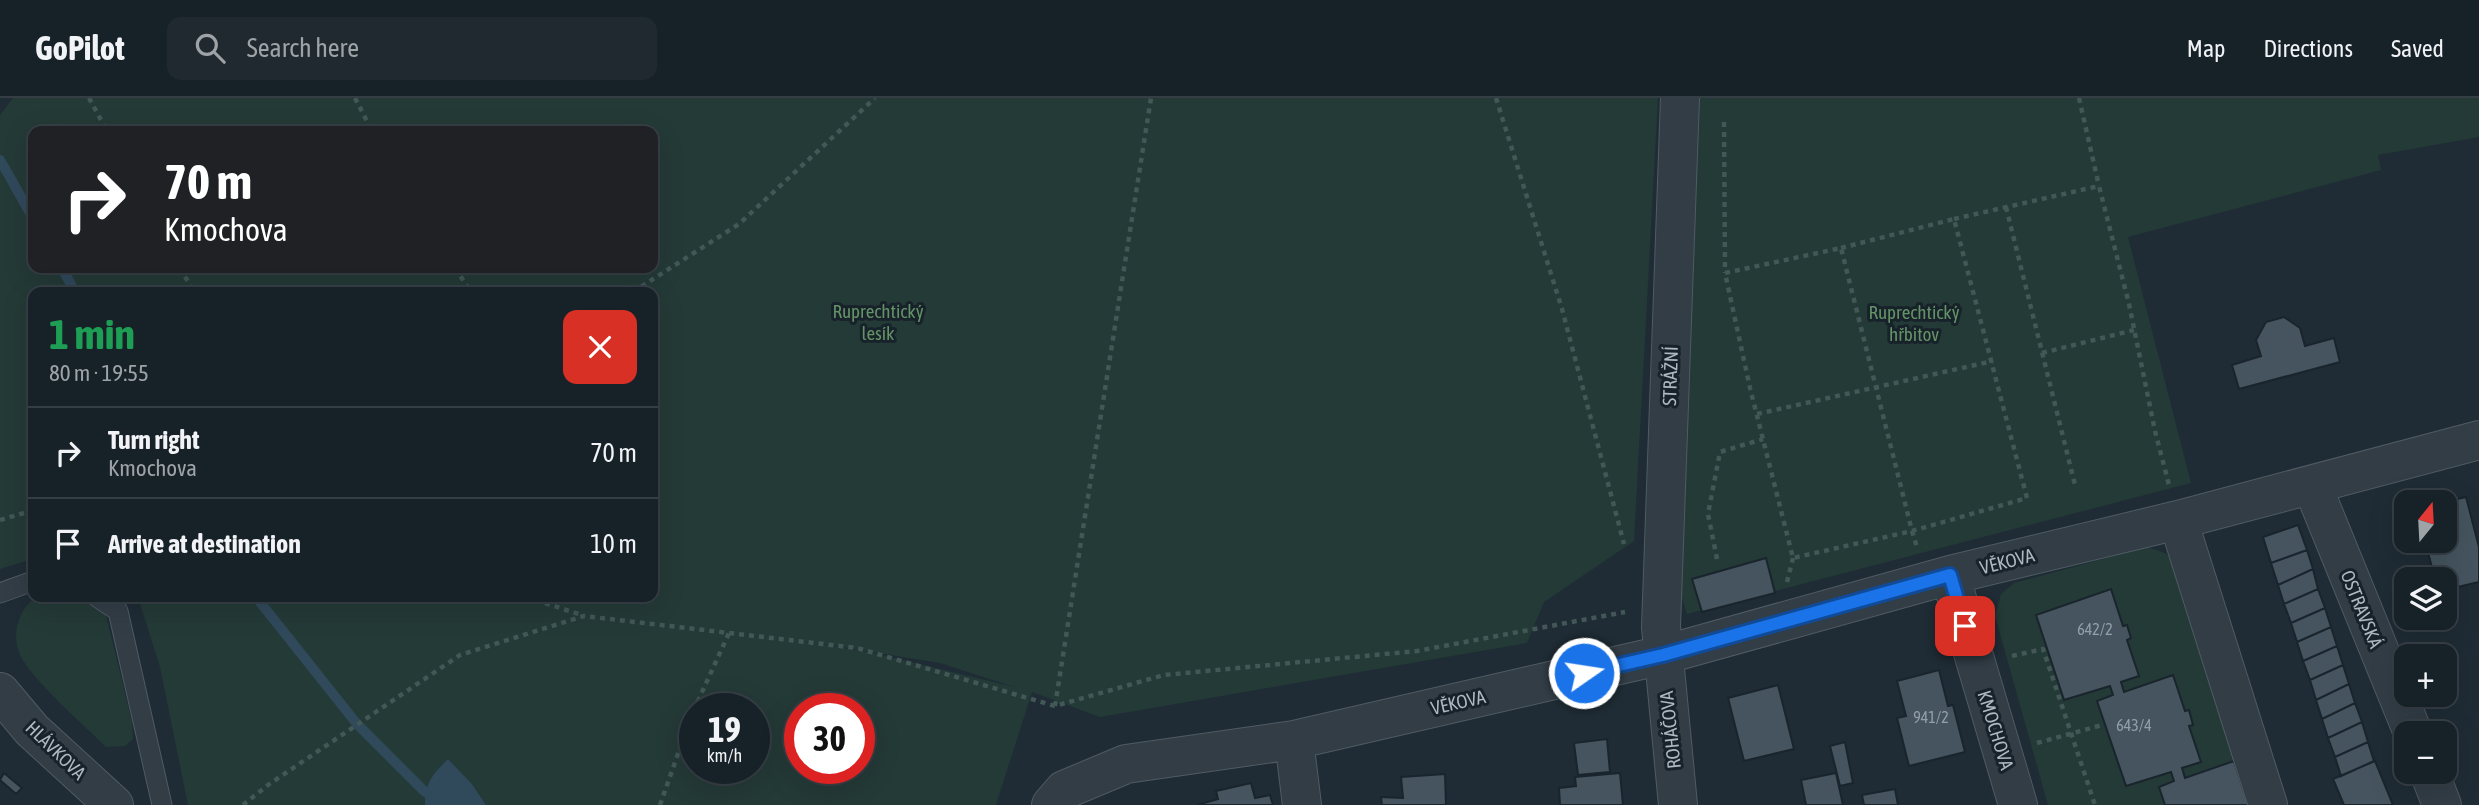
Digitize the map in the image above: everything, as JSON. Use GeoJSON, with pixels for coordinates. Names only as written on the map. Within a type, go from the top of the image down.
{"type":"FeatureCollection","features":[{"type":"Feature","properties":{"kind":"street","name":"STRÁŽNÍ"},"geometry":{"type":"LineString","coordinates":[[1662,641],[1681,98]]}},
{"type":"Feature","properties":{"kind":"street","name":"VĚKOVA"},"geometry":{"type":"LineString","coordinates":[[1051,805],[1063,790],[1126,764],[1294,740],[1662,641],[1938,579],[2178,520],[2479,440]]}},
{"type":"Feature","properties":{"kind":"street","name":"OSTRAVSKÁ"},"geometry":{"type":"LineString","coordinates":[[2312,485],[2408,721]]}},
{"type":"Feature","properties":{"kind":"street"},"geometry":{"type":"LineString","coordinates":[[2178,520],[2269,805]]}},
{"type":"Feature","properties":{"kind":"street","name":"KMOCHOVA"},"geometry":{"type":"LineString","coordinates":[[1938,579],[1977,665],[2018,805]]}},
{"type":"Feature","properties":{"kind":"street","name":"ROHÁČOVA"},"geometry":{"type":"LineString","coordinates":[[1662,641],[1678,805]]}},
{"type":"Feature","properties":{"kind":"street","name":"HLÁVKOVA"},"geometry":{"type":"LineString","coordinates":[[0,692],[33,730],[114,805]]}},
{"type":"Feature","properties":{"kind":"street"},"geometry":{"type":"LineString","coordinates":[[1294,740],[1302,805]]}},
{"type":"Feature","properties":{"kind":"street"},"geometry":{"type":"LineString","coordinates":[[2434,784],[2442,805]]}},
{"type":"Feature","properties":{"kind":"lane"},"geometry":{"type":"LineString","coordinates":[[0,593],[28,583]]}},
{"type":"Feature","properties":{"kind":"lane"},"geometry":{"type":"LineString","coordinates":[[104,602],[118,611],[162,805]]}},
{"type":"Feature","properties":{"kind":"path"},"geometry":{"type":"LineString","coordinates":[[89,98],[104,126]]}},
{"type":"Feature","properties":{"kind":"path"},"geometry":{"type":"LineString","coordinates":[[355,98],[369,126]]}},
{"type":"Feature","properties":{"kind":"path"},"geometry":{"type":"LineString","coordinates":[[641,287],[739,224],[874,98]]}},
{"type":"Feature","properties":{"kind":"path"},"geometry":{"type":"LineString","coordinates":[[1055,706],[1151,98]]}},
{"type":"Feature","properties":{"kind":"path"},"geometry":{"type":"LineString","coordinates":[[1496,98],[1562,309],[1624,547]]}},
{"type":"Feature","properties":{"kind":"path"},"geometry":{"type":"LineString","coordinates":[[2079,98],[2178,520]]}},
{"type":"Feature","properties":{"kind":"path"},"geometry":{"type":"LineString","coordinates":[[1724,122],[1724,273],[1793,558],[1912,531],[2027,498],[1954,219]]}},
{"type":"Feature","properties":{"kind":"path"},"geometry":{"type":"LineString","coordinates":[[1724,273],[2099,186]]}},
{"type":"Feature","properties":{"kind":"path"},"geometry":{"type":"LineString","coordinates":[[2006,207],[2075,485]]}},
{"type":"Feature","properties":{"kind":"path"},"geometry":{"type":"LineString","coordinates":[[1841,248],[1912,531],[1938,579]]}},
{"type":"Feature","properties":{"kind":"path"},"geometry":{"type":"LineString","coordinates":[[2042,353],[2134,330]]}},
{"type":"Feature","properties":{"kind":"path"},"geometry":{"type":"LineString","coordinates":[[1757,414],[1993,361]]}},
{"type":"Feature","properties":{"kind":"path"},"geometry":{"type":"LineString","coordinates":[[1717,559],[1708,514],[1720,452],[1763,439]]}},
{"type":"Feature","properties":{"kind":"path"},"geometry":{"type":"LineString","coordinates":[[0,520],[28,513]]}},
{"type":"Feature","properties":{"kind":"path"},"geometry":{"type":"LineString","coordinates":[[541,602],[584,616],[857,648],[1055,706],[1164,675],[1417,651],[1641,609],[1662,641]]}},
{"type":"Feature","properties":{"kind":"path"},"geometry":{"type":"LineString","coordinates":[[243,805],[268,785],[460,655],[584,616]]}},
{"type":"Feature","properties":{"kind":"path"},"geometry":{"type":"LineString","coordinates":[[660,805],[692,714],[729,633]]}},
{"type":"Feature","properties":{"kind":"path"},"geometry":{"type":"LineString","coordinates":[[1977,665],[2043,649],[2095,805]]}},
{"type":"Feature","properties":{"kind":"path"},"geometry":{"type":"LineString","coordinates":[[2003,752],[2102,725]]}},
{"type":"Feature","properties":{"kind":"green space","name":"Ruprechtický lesík"},"geometry":{"type":"Polygon","coordinates":[[[13,98],[1658,98],[1634,541],[1544,602],[1527,643],[1100,717],[1032,692],[996,805],[486,805],[472,784],[448,759],[430,779],[425,805],[188,805],[160,667],[140,602],[658,602],[658,287],[28,287],[28,561],[0,569],[0,115],[13,98]],[[798,640],[878,654],[1014,687],[940,663],[798,640]]]}},
{"type":"Feature","properties":{"kind":"green space","name":"Ruprechtický hřbitov"},"geometry":{"type":"Polygon","coordinates":[[[1696,98],[2479,98],[2479,137],[2378,155],[2381,170],[2128,237],[2191,483],[1687,614],[1677,581],[1696,98]]]}},
{"type":"Feature","properties":{"kind":"green space"},"geometry":{"type":"Polygon","coordinates":[[[2148,547],[2167,554],[2176,561],[2257,805],[2048,805],[1995,616],[2001,594],[2014,583],[2148,547]]]}},
{"type":"Feature","properties":{"kind":"green space"},"geometry":{"type":"Polygon","coordinates":[[[30,602],[85,602],[105,611],[132,722],[133,739],[125,746],[106,747],[26,665],[16,639],[18,623],[30,602]]]}},
{"type":"Feature","properties":{"kind":"water"},"geometry":{"type":"Polygon","coordinates":[[[448,759],[472,784],[486,805],[425,805],[430,779],[448,759]]]}},
{"type":"Feature","properties":{"kind":"building"},"geometry":{"type":"Polygon","coordinates":[[[2284,317],[2300,328],[2305,346],[2334,338],[2340,362],[2239,389],[2232,365],[2261,356],[2256,340],[2266,322],[2284,317]]]}},
{"type":"Feature","properties":{"kind":"building"},"geometry":{"type":"Polygon","coordinates":[[[2466,497],[2479,547],[2479,582],[2457,587],[2457,567],[2432,567],[2428,553],[2457,553],[2457,499],[2466,497]]]}},
{"type":"Feature","properties":{"kind":"building"},"geometry":{"type":"Polygon","coordinates":[[[2298,525],[2307,550],[2271,563],[2263,537],[2298,525]]]}},
{"type":"Feature","properties":{"kind":"building"},"geometry":{"type":"Polygon","coordinates":[[[2307,550],[2313,569],[2278,585],[2271,563],[2307,550]]]}},
{"type":"Feature","properties":{"kind":"building"},"geometry":{"type":"Polygon","coordinates":[[[1766,558],[1775,593],[1702,612],[1692,579],[1766,558]]]}},
{"type":"Feature","properties":{"kind":"building"},"geometry":{"type":"Polygon","coordinates":[[[2313,569],[2318,589],[2284,604],[2278,585],[2313,569]]]}},
{"type":"Feature","properties":{"kind":"building"},"geometry":{"type":"Polygon","coordinates":[[[2111,589],[2123,626],[2127,625],[2131,638],[2127,640],[2139,676],[2121,682],[2124,692],[2173,675],[2185,711],[2189,710],[2193,725],[2189,726],[2201,762],[2182,768],[2185,778],[2234,761],[2246,798],[2253,805],[2165,805],[2159,787],[2174,781],[2171,772],[2126,786],[2097,701],[2113,695],[2110,686],[2064,700],[2036,615],[2111,589]]]}},
{"type":"Feature","properties":{"kind":"building"},"geometry":{"type":"Polygon","coordinates":[[[2318,589],[2325,608],[2291,623],[2284,604],[2318,589]]]}},
{"type":"Feature","properties":{"kind":"building"},"geometry":{"type":"Polygon","coordinates":[[[2325,608],[2331,627],[2297,642],[2291,623],[2325,608]]]}},
{"type":"Feature","properties":{"kind":"building"},"geometry":{"type":"Polygon","coordinates":[[[2331,627],[2337,646],[2303,661],[2297,642],[2331,627]]]}},
{"type":"Feature","properties":{"kind":"building"},"geometry":{"type":"Polygon","coordinates":[[[2337,646],[2343,665],[2310,680],[2303,661],[2337,646]]]}},
{"type":"Feature","properties":{"kind":"building"},"geometry":{"type":"Polygon","coordinates":[[[2343,665],[2349,684],[2316,700],[2310,680],[2343,665]]]}},
{"type":"Feature","properties":{"kind":"building"},"geometry":{"type":"Polygon","coordinates":[[[1939,670],[1948,706],[1953,705],[1965,752],[1909,766],[1897,718],[1906,716],[1897,681],[1939,670]]]}},
{"type":"Feature","properties":{"kind":"building"},"geometry":{"type":"Polygon","coordinates":[[[2349,684],[2355,703],[2322,719],[2316,700],[2349,684]]]}},
{"type":"Feature","properties":{"kind":"building"},"geometry":{"type":"Polygon","coordinates":[[[1778,685],[1794,749],[1744,761],[1728,698],[1778,685]]]}},
{"type":"Feature","properties":{"kind":"building"},"geometry":{"type":"Polygon","coordinates":[[[2355,703],[2362,722],[2328,738],[2322,719],[2355,703]]]}},
{"type":"Feature","properties":{"kind":"building"},"geometry":{"type":"Polygon","coordinates":[[[2362,722],[2368,742],[2335,757],[2328,738],[2362,722]]]}},
{"type":"Feature","properties":{"kind":"building"},"geometry":{"type":"Polygon","coordinates":[[[1607,739],[1610,772],[1578,775],[1574,743],[1607,739]]]}},
{"type":"Feature","properties":{"kind":"building"},"geometry":{"type":"Polygon","coordinates":[[[1845,742],[1853,783],[1840,786],[1830,746],[1845,742]]]}},
{"type":"Feature","properties":{"kind":"building"},"geometry":{"type":"Polygon","coordinates":[[[2368,742],[2374,761],[2341,776],[2335,757],[2368,742]]]}},
{"type":"Feature","properties":{"kind":"building"},"geometry":{"type":"Polygon","coordinates":[[[2375,761],[2393,805],[2344,805],[2333,779],[2375,761]]]}},
{"type":"Feature","properties":{"kind":"building"},"geometry":{"type":"Polygon","coordinates":[[[4,773],[22,788],[16,794],[0,780],[4,773]]]}},
{"type":"Feature","properties":{"kind":"building"},"geometry":{"type":"Polygon","coordinates":[[[1620,773],[1623,805],[1560,805],[1559,788],[1576,786],[1575,777],[1620,773]]]}},
{"type":"Feature","properties":{"kind":"building"},"geometry":{"type":"Polygon","coordinates":[[[1836,773],[1843,805],[1806,805],[1801,780],[1836,773]]]}},
{"type":"Feature","properties":{"kind":"building"},"geometry":{"type":"Polygon","coordinates":[[[1445,774],[1446,805],[1382,805],[1381,797],[1403,798],[1401,777],[1445,774]]]}},
{"type":"Feature","properties":{"kind":"building"},"geometry":{"type":"Polygon","coordinates":[[[1251,783],[1255,798],[1270,795],[1273,805],[1197,805],[1218,799],[1216,791],[1251,783]]]}},
{"type":"Feature","properties":{"kind":"building"},"geometry":{"type":"Polygon","coordinates":[[[1895,789],[1898,805],[1864,805],[1862,795],[1895,789]]]}},
{"type":"Feature","properties":{"kind":"waterway"},"geometry":{"type":"LineString","coordinates":[[0,160],[28,209]]}},
{"type":"Feature","properties":{"kind":"waterway"},"geometry":{"type":"LineString","coordinates":[[65,273],[72,287]]}},
{"type":"Feature","properties":{"kind":"waterway"},"geometry":{"type":"LineString","coordinates":[[260,602],[357,724],[424,791],[446,805]]}},
{"type":"Feature","properties":{"kind":"route"},"geometry":{"type":"LineString","coordinates":[[1584,673],[1663,655],[1950,575],[1965,626]]}}]}
